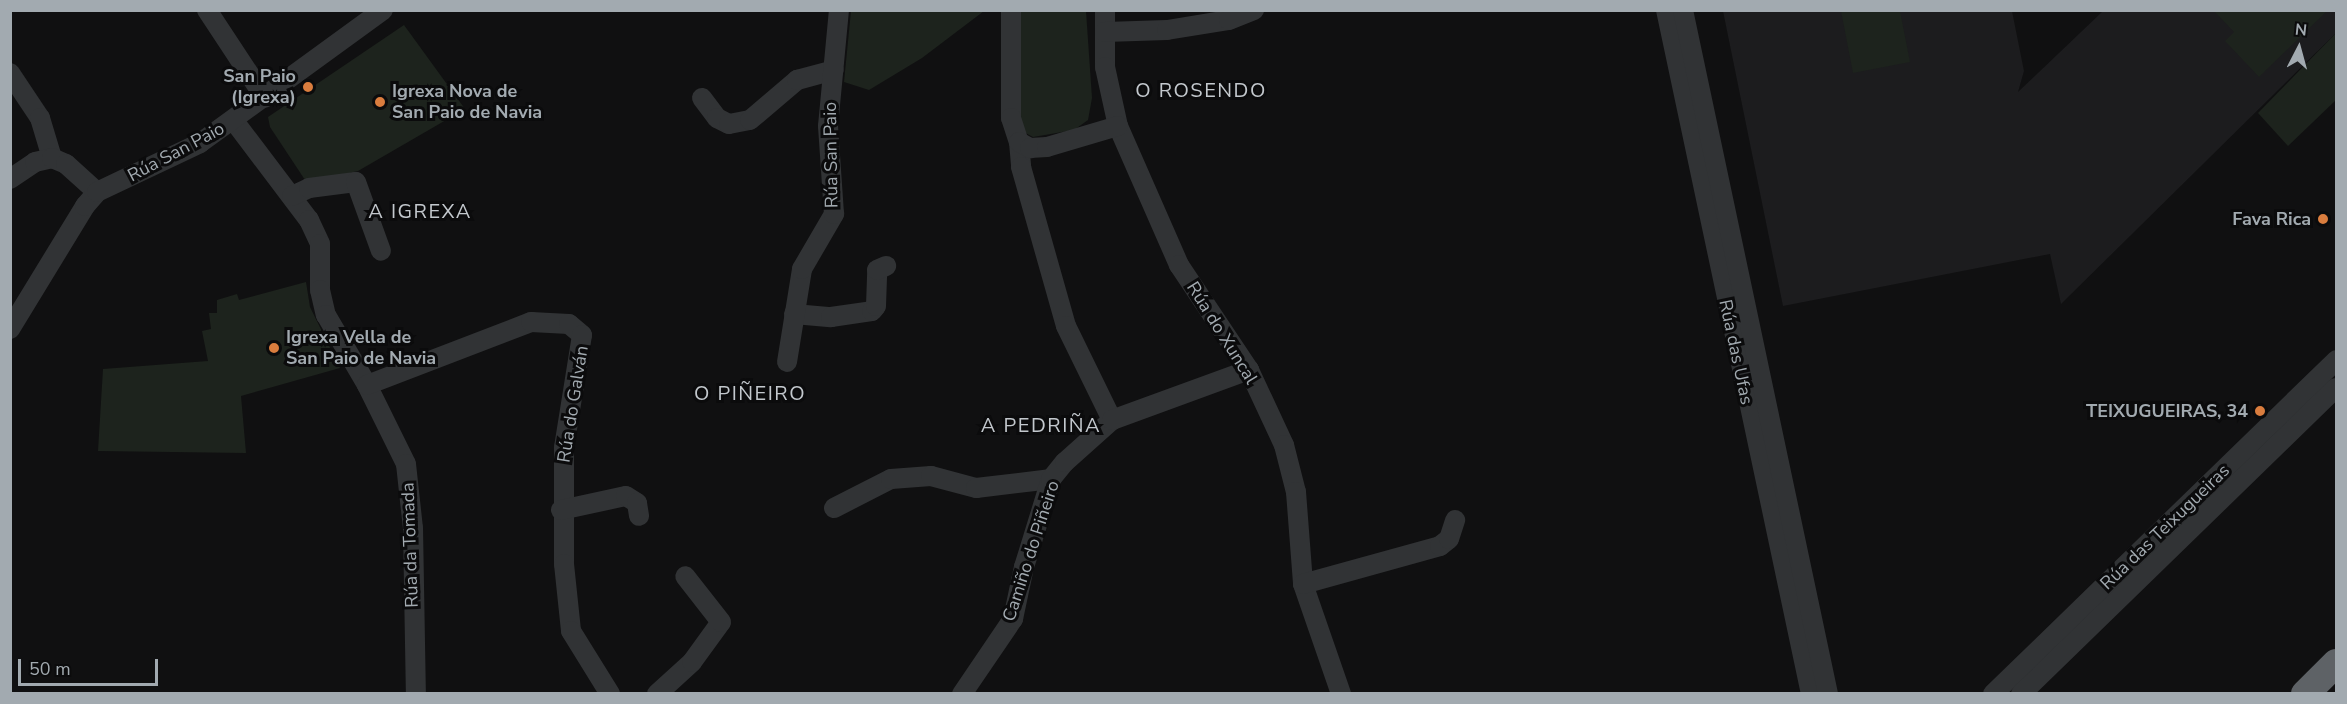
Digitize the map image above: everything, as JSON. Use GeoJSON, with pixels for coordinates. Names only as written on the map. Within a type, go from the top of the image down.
{"type":"FeatureCollection","features":[{"type":"Feature","properties":{"kind":"highway"},"geometry":{"type":"LineString","coordinates":[[2305,693],[2337,663]]}},
{"type":"Feature","properties":{"kind":"highway"},"geometry":{"type":"LineString","coordinates":[[2332,693],[2337,689]]}},
{"type":"Feature","properties":{"kind":"street"},"geometry":{"type":"LineString","coordinates":[[207,10],[265,98]]}},
{"type":"Feature","properties":{"kind":"street","name":"Rúa San Paio"},"geometry":{"type":"LineString","coordinates":[[10,329],[84,206],[97,192],[200,143],[234,121],[383,10]]}},
{"type":"Feature","properties":{"kind":"street","name":"Rúa San Paio"},"geometry":{"type":"LineString","coordinates":[[787,362],[802,269],[834,214],[828,126],[839,10]]}},
{"type":"Feature","properties":{"kind":"street"},"geometry":{"type":"LineString","coordinates":[[1011,10],[1011,118],[1019,142],[1021,168],[1066,326],[1112,420]]}},
{"type":"Feature","properties":{"kind":"street","name":"Rúa do Xuncal"},"geometry":{"type":"LineString","coordinates":[[1105,10],[1109,97],[1118,126],[1179,265],[1249,370],[1284,445],[1296,492],[1303,584],[1341,693]]}},
{"type":"Feature","properties":{"kind":"street"},"geometry":{"type":"LineString","coordinates":[[1105,32],[1167,30],[1229,20],[1254,10]]}},
{"type":"Feature","properties":{"kind":"street","name":"Rúa das Ufas"},"geometry":{"type":"LineString","coordinates":[[1666,10],[1811,693]]}},
{"type":"Feature","properties":{"kind":"street","name":"Rúa das Ufas"},"geometry":{"type":"LineString","coordinates":[[1683,10],[1828,693]]}},
{"type":"Feature","properties":{"kind":"street"},"geometry":{"type":"LineString","coordinates":[[702,98],[717,118],[729,124],[750,120],[797,80],[834,70]]}},
{"type":"Feature","properties":{"kind":"street"},"geometry":{"type":"LineString","coordinates":[[10,73],[40,118],[52,158]]}},
{"type":"Feature","properties":{"kind":"street","name":"Rúa da Tomada"},"geometry":{"type":"LineString","coordinates":[[234,121],[292,196],[320,244],[320,290],[326,315],[368,385],[406,464],[413,528],[416,693]]}},
{"type":"Feature","properties":{"kind":"street"},"geometry":{"type":"LineString","coordinates":[[1019,142],[1030,148],[1047,147],[1118,126]]}},
{"type":"Feature","properties":{"kind":"street"},"geometry":{"type":"LineString","coordinates":[[10,180],[35,162],[52,158],[66,164],[97,192]]}},
{"type":"Feature","properties":{"kind":"street"},"geometry":{"type":"LineString","coordinates":[[292,196],[309,188],[356,182],[381,251]]}},
{"type":"Feature","properties":{"kind":"street"},"geometry":{"type":"LineString","coordinates":[[794,314],[831,317],[872,311],[876,306],[877,270],[886,266]]}},
{"type":"Feature","properties":{"kind":"street","name":"Rúa do Galván"},"geometry":{"type":"LineString","coordinates":[[368,385],[516,325],[560,321],[577,328],[584,341],[567,426],[561,510],[571,631],[610,693]]}},
{"type":"Feature","properties":{"kind":"street","name":"Rúa das Teixugueiras"},"geometry":{"type":"LineString","coordinates":[[1993,693],[2337,360]]}},
{"type":"Feature","properties":{"kind":"street","name":"Camiño do Piñeiro"},"geometry":{"type":"LineString","coordinates":[[962,693],[1013,619],[1024,567],[1051,479],[1065,462],[1112,420],[1249,370]]}},
{"type":"Feature","properties":{"kind":"street","name":"Rúa das Teixugueiras"},"geometry":{"type":"LineString","coordinates":[[2021,693],[2337,388]]}},
{"type":"Feature","properties":{"kind":"street"},"geometry":{"type":"LineString","coordinates":[[834,508],[891,479],[931,476],[976,488],[1051,479]]}},
{"type":"Feature","properties":{"kind":"street"},"geometry":{"type":"LineString","coordinates":[[561,510],[627,496],[637,503],[639,516]]}},
{"type":"Feature","properties":{"kind":"street"},"geometry":{"type":"LineString","coordinates":[[1303,584],[1440,546],[1449,539],[1455,520]]}},
{"type":"Feature","properties":{"kind":"street"},"geometry":{"type":"LineString","coordinates":[[657,693],[692,662],[721,622],[685,576]]}},
{"type":"Feature","properties":{"kind":"shaded area"},"geometry":{"type":"Polygon","coordinates":[[[851,10],[984,11],[922,58],[869,90],[844,82],[851,10]]]}},
{"type":"Feature","properties":{"kind":"shaded area"},"geometry":{"type":"Polygon","coordinates":[[[1019,11],[1086,11],[1092,98],[1088,120],[1074,130],[1033,137],[1022,131],[1018,118],[1019,11]]]}},
{"type":"Feature","properties":{"kind":"shaded area"},"geometry":{"type":"Polygon","coordinates":[[[1723,11],[2012,11],[2024,71],[2018,92],[2103,11],[2336,11],[2336,33],[2061,304],[2050,254],[1783,306],[1723,11]]]}},
{"type":"Feature","properties":{"kind":"shaded area"},"geometry":{"type":"Polygon","coordinates":[[[1841,11],[1900,11],[1910,62],[1853,73],[1841,11]]]}},
{"type":"Feature","properties":{"kind":"shaded area"},"geometry":{"type":"Polygon","coordinates":[[[2214,11],[2327,11],[2259,77],[2225,41],[2234,32],[2214,11]]]}},
{"type":"Feature","properties":{"kind":"shaded area"},"geometry":{"type":"Polygon","coordinates":[[[404,25],[465,109],[358,171],[307,183],[270,127],[268,117],[404,25]]]}},
{"type":"Feature","properties":{"kind":"shaded area"},"geometry":{"type":"Polygon","coordinates":[[[2336,33],[2336,100],[2288,146],[2258,113],[2336,33]]]}},
{"type":"Feature","properties":{"kind":"shaded area"},"geometry":{"type":"Polygon","coordinates":[[[306,282],[310,307],[340,368],[241,396],[246,453],[98,451],[103,369],[208,361],[202,331],[211,329],[209,313],[217,313],[217,300],[237,294],[239,300],[306,282]]]}},
{"type":"Feature","properties":{"kind":"place","name":"San Paio (Igrexa)"},"geometry":{"type":"Point","coordinates":[308,87]}},
{"type":"Feature","properties":{"kind":"place","name":"Igrexa Nova de San Paio de Navia"},"geometry":{"type":"Point","coordinates":[380,102]}},
{"type":"Feature","properties":{"kind":"place","name":"Fava Rica"},"geometry":{"type":"Point","coordinates":[2323,219]}},
{"type":"Feature","properties":{"kind":"place","name":"Igrexa Vella de San Paio de Navia"},"geometry":{"type":"Point","coordinates":[274,348]}},
{"type":"Feature","properties":{"kind":"place","name":"TEIXUGUEIRAS, 34"},"geometry":{"type":"Point","coordinates":[2260,411]}},
{"type":"Feature","properties":{"kind":"district","name":"O ROSENDO"},"geometry":{"type":"Point","coordinates":[1201,90]}},
{"type":"Feature","properties":{"kind":"district","name":"A IGREXA"},"geometry":{"type":"Point","coordinates":[420,211]}},
{"type":"Feature","properties":{"kind":"district","name":"O PIÑEIRO"},"geometry":{"type":"Point","coordinates":[750,393]}},
{"type":"Feature","properties":{"kind":"district","name":"A PEDRIÑA"},"geometry":{"type":"Point","coordinates":[1041,425]}}]}
